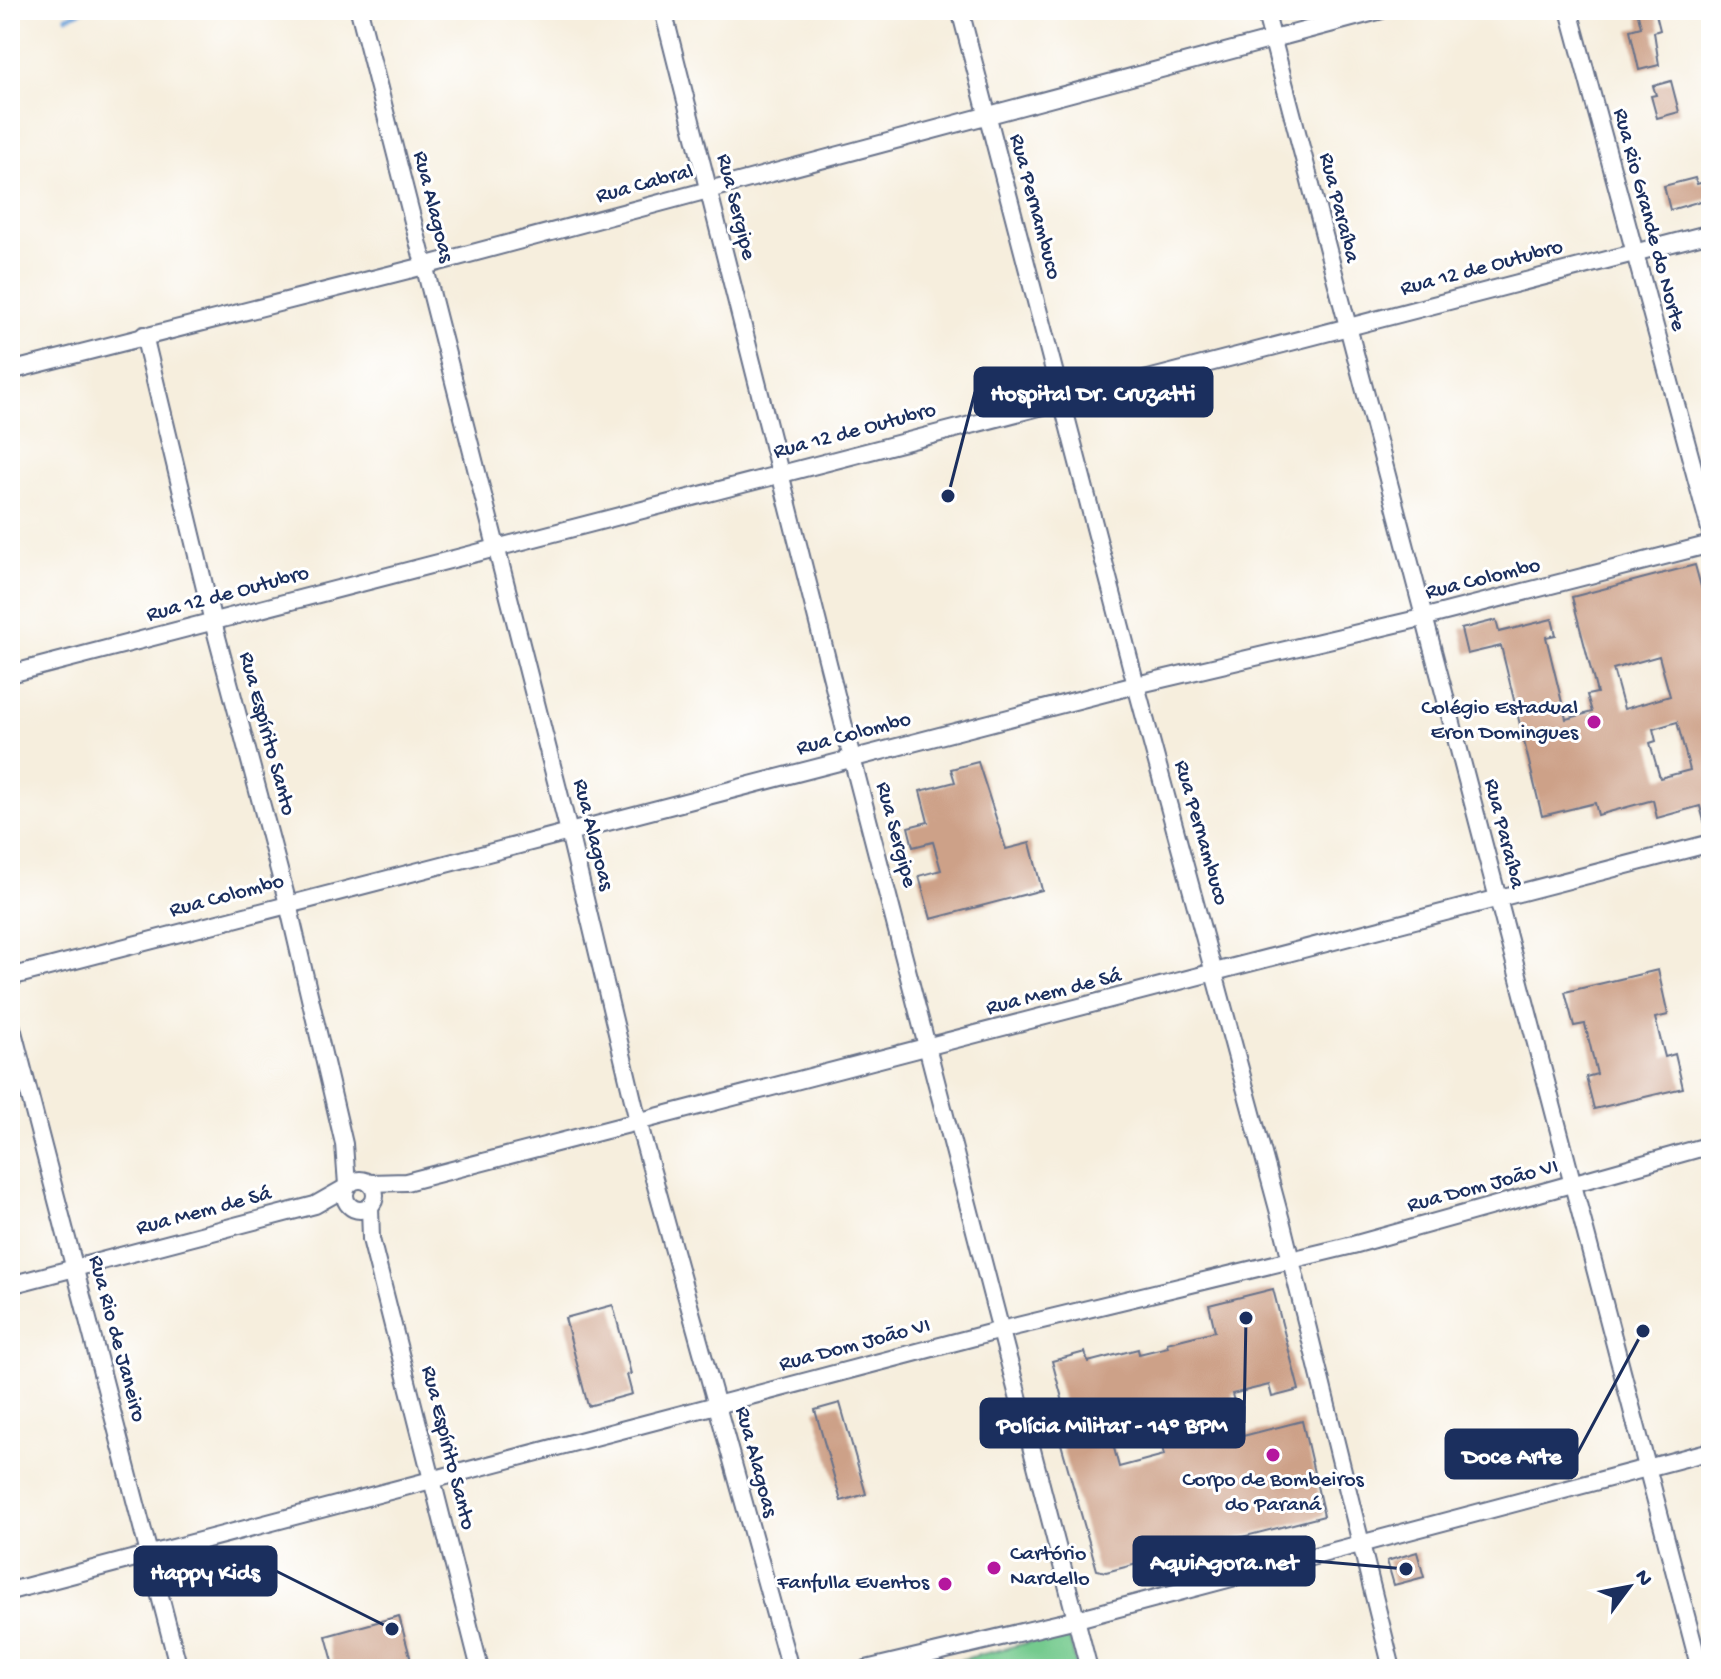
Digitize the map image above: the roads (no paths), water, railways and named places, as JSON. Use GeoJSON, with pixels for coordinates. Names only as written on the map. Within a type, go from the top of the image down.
{"type":"FeatureCollection","features":[{"type":"Feature","properties":{"kind":"street","name":"Rua Alagoas"},"geometry":{"type":"LineString","coordinates":[[359,10],[569,832],[638,1121],[790,1669]]}},
{"type":"Feature","properties":{"kind":"street","name":"Rua Sergipe"},"geometry":{"type":"LineString","coordinates":[[663,10],[852,758],[1089,1669]]}},
{"type":"Feature","properties":{"kind":"street","name":"Rua Pernambuco"},"geometry":{"type":"LineString","coordinates":[[960,10],[1136,685],[1217,974],[1392,1669]]}},
{"type":"Feature","properties":{"kind":"street","name":"Rua Paraíba"},"geometry":{"type":"LineString","coordinates":[[1265,10],[1700,1669]]}},
{"type":"Feature","properties":{"kind":"street","name":"Rua Cabral"},"geometry":{"type":"LineString","coordinates":[[10,371],[424,266],[987,113],[1382,10]]}},
{"type":"Feature","properties":{"kind":"street","name":"Rua Rio Grande do Norte"},"geometry":{"type":"LineString","coordinates":[[1569,10],[1711,533]]}},
{"type":"Feature","properties":{"kind":"street","name":"Rua 12 de Outubro"},"geometry":{"type":"LineString","coordinates":[[10,674],[1711,233]]}},
{"type":"Feature","properties":{"kind":"street","name":"Rua Espírito Santo"},"geometry":{"type":"LineString","coordinates":[[144,335],[213,622],[288,904],[344,1144],[357,1184]]}},
{"type":"Feature","properties":{"kind":"street","name":"Rua Colombo"},"geometry":{"type":"LineString","coordinates":[[10,977],[1136,685],[1426,617],[1711,544]]}},
{"type":"Feature","properties":{"kind":"street","name":"Rua Mem de Sá"},"geometry":{"type":"LineString","coordinates":[[10,1285],[315,1205],[357,1184],[406,1182],[1217,974],[1711,843]]}},
{"type":"Feature","properties":{"kind":"street","name":"Rua Rio de Janeiro"},"geometry":{"type":"LineString","coordinates":[[10,1020],[179,1669]]}},
{"type":"Feature","properties":{"kind":"street","name":"Rua Dom João VI"},"geometry":{"type":"LineString","coordinates":[[10,1591],[1001,1330],[1290,1260],[1572,1186],[1711,1145]]}},
{"type":"Feature","properties":{"kind":"street","name":"Rua Mem de Sá"},"geometry":{"type":"LineString","coordinates":[[315,1205],[362,1206],[406,1182]]}},
{"type":"Feature","properties":{"kind":"street"},"geometry":{"type":"LineString","coordinates":[[357,1184],[375,1191],[362,1206],[344,1195],[357,1184]]}},
{"type":"Feature","properties":{"kind":"street","name":"Rua Espírito Santo"},"geometry":{"type":"LineString","coordinates":[[362,1206],[480,1669]]}},
{"type":"Feature","properties":{"kind":"street"},"geometry":{"type":"LineString","coordinates":[[866,1669],[1077,1619],[1711,1451]]}},
{"type":"Feature","properties":{"kind":"waterway"},"geometry":{"type":"LineString","coordinates":[[67,17],[83,10]]}},
{"type":"Feature","properties":{"kind":"place","name":"Hospital Dr. Cruzatti"},"geometry":{"type":"Point","coordinates":[948,496]}},
{"type":"Feature","properties":{"kind":"place","name":"Colégio Estadual Eron Domingues"},"geometry":{"type":"Point","coordinates":[1594,722]}},
{"type":"Feature","properties":{"kind":"place","name":"Polícia Militar - 14º BPM"},"geometry":{"type":"Point","coordinates":[1246,1318]}},
{"type":"Feature","properties":{"kind":"place","name":"Doce Arte"},"geometry":{"type":"Point","coordinates":[1643,1331]}},
{"type":"Feature","properties":{"kind":"place","name":"Corpo de Bombeiros do Paraná"},"geometry":{"type":"Point","coordinates":[1273,1455]}},
{"type":"Feature","properties":{"kind":"place","name":"Cartório Nardello"},"geometry":{"type":"Point","coordinates":[994,1568]}},
{"type":"Feature","properties":{"kind":"place","name":"AquiAgora.net"},"geometry":{"type":"Point","coordinates":[1406,1569]}},
{"type":"Feature","properties":{"kind":"place","name":"Fanfulla Eventos"},"geometry":{"type":"Point","coordinates":[945,1584]}},
{"type":"Feature","properties":{"kind":"place","name":"Happy Kids"},"geometry":{"type":"Point","coordinates":[392,1629]}}]}
